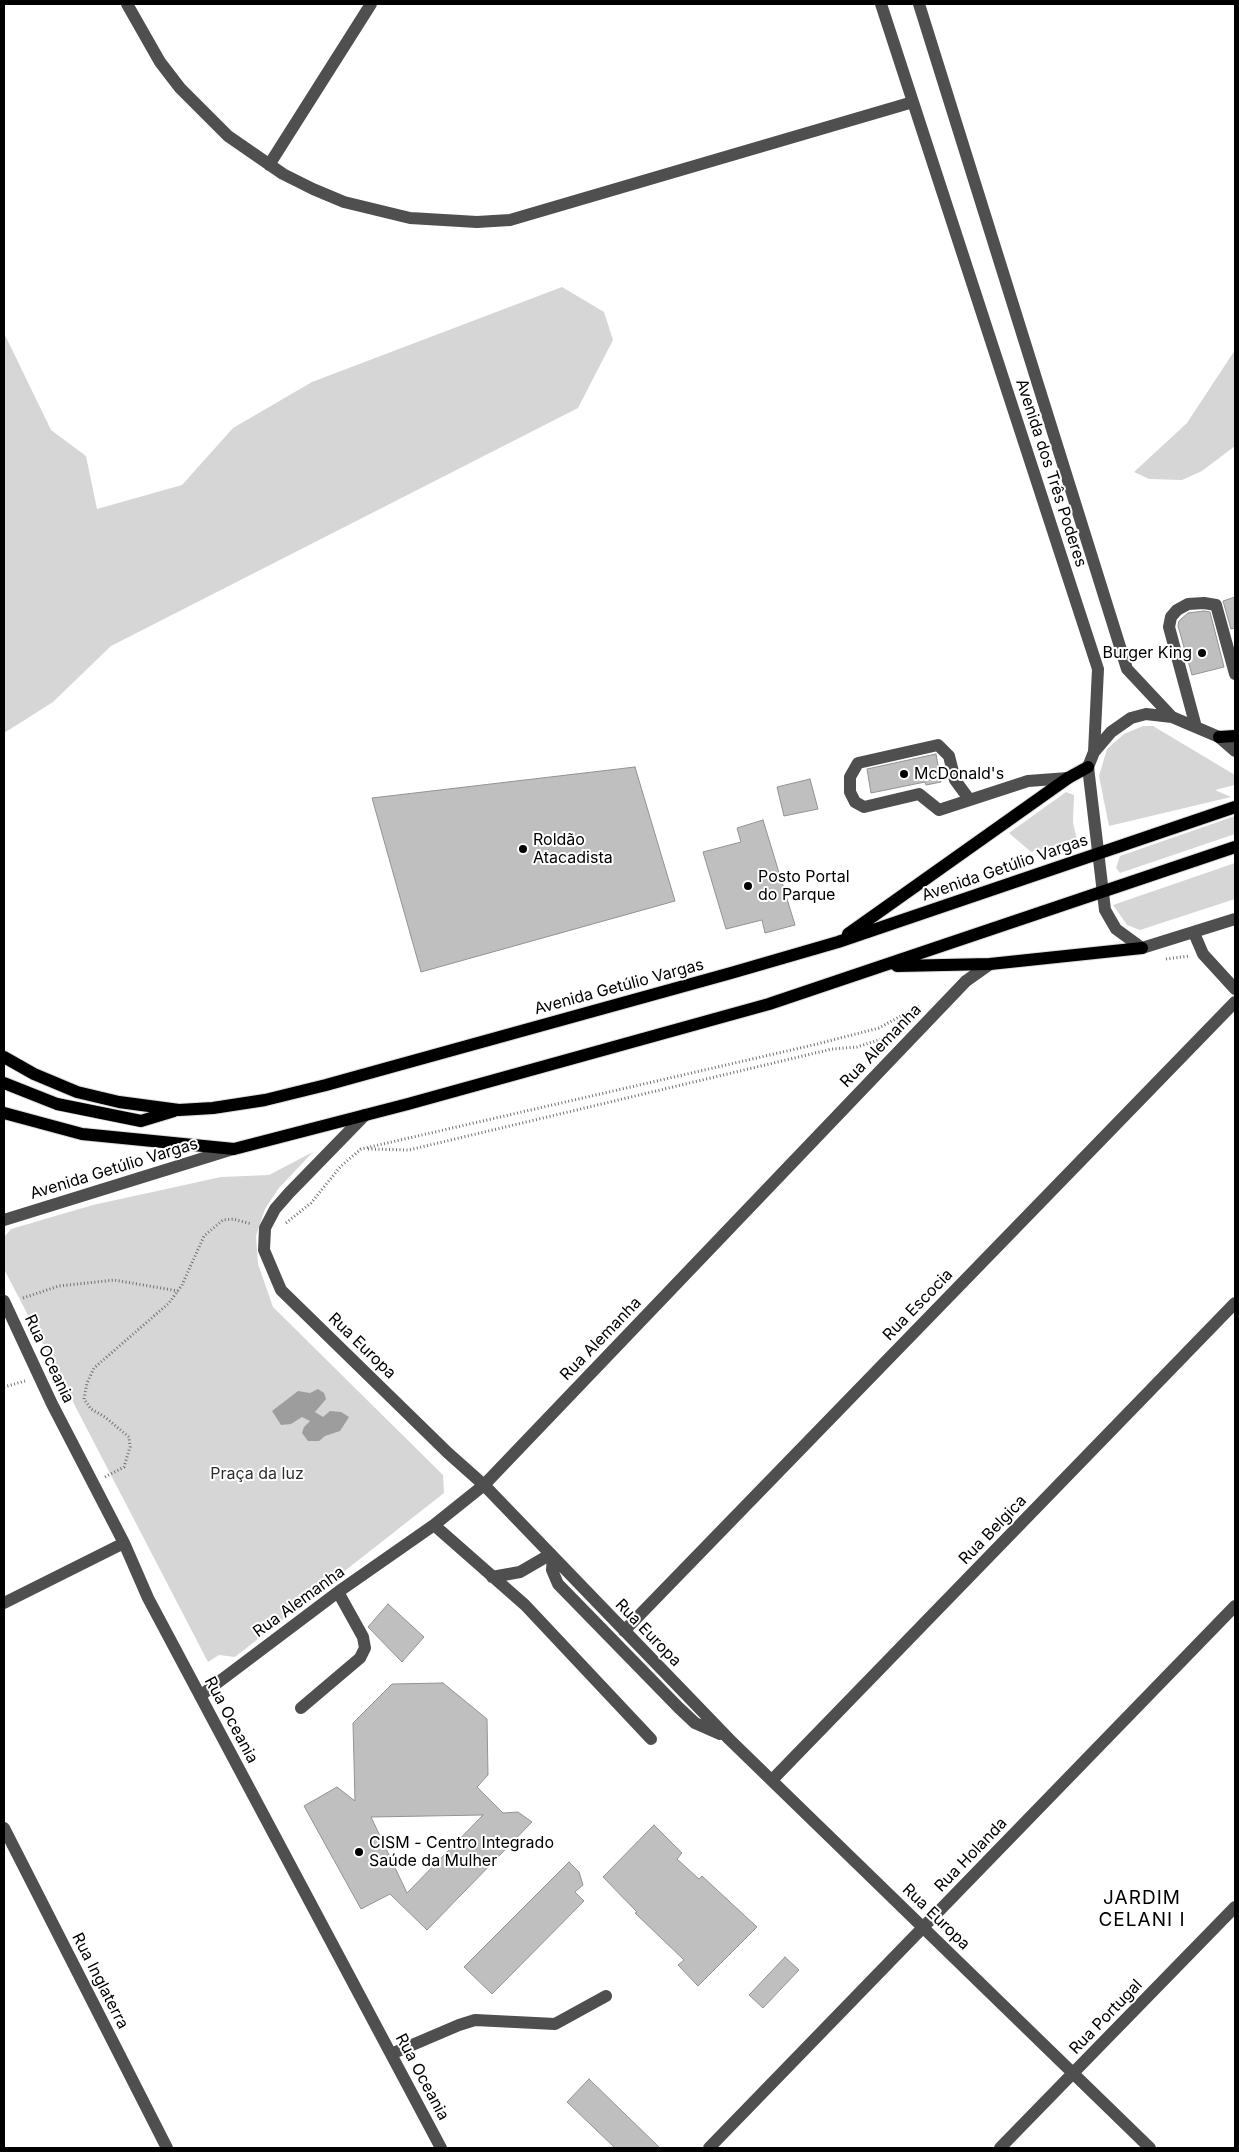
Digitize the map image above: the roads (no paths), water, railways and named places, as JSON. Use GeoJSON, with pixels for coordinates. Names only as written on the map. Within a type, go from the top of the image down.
{"type":"FeatureCollection","features":[{"type":"Feature","properties":{"kind":"main road"},"geometry":{"type":"LineString","coordinates":[[1219,737],[1235,736]]}},
{"type":"Feature","properties":{"kind":"main road"},"geometry":{"type":"LineString","coordinates":[[838,942],[1068,778],[1088,767]]}},
{"type":"Feature","properties":{"kind":"main road","name":"Avenida Getúlio Vargas"},"geometry":{"type":"LineString","coordinates":[[4,1057],[34,1074],[76,1092],[119,1102],[179,1110],[213,1108],[265,1100],[326,1085],[838,942],[1235,807]]}},
{"type":"Feature","properties":{"kind":"main road","name":"Avenida Getúlio Vargas"},"geometry":{"type":"LineString","coordinates":[[4,1113],[82,1134],[234,1149],[769,1004],[1101,890],[1235,847]]}},
{"type":"Feature","properties":{"kind":"main road"},"geometry":{"type":"LineString","coordinates":[[877,968],[990,964],[1142,948]]}},
{"type":"Feature","properties":{"kind":"main road"},"geometry":{"type":"LineString","coordinates":[[4,1083],[56,1104],[140,1121],[179,1110]]}},
{"type":"Feature","properties":{"kind":"street"},"geometry":{"type":"LineString","coordinates":[[127,4],[142,33],[180,88],[228,136],[269,165],[313,189],[376,211],[443,222],[510,220],[913,102]]}},
{"type":"Feature","properties":{"kind":"street"},"geometry":{"type":"LineString","coordinates":[[269,165],[370,4]]}},
{"type":"Feature","properties":{"kind":"street","name":"Avenida dos Três Poderes"},"geometry":{"type":"LineString","coordinates":[[881,4],[1098,669],[1094,752],[1088,767],[1104,910],[1116,929],[1142,948]]}},
{"type":"Feature","properties":{"kind":"street","name":"Avenida dos Três Poderes"},"geometry":{"type":"LineString","coordinates":[[919,4],[1127,668],[1172,717],[1219,737],[1235,752]]}},
{"type":"Feature","properties":{"kind":"street"},"geometry":{"type":"LineString","coordinates":[[1196,727],[1169,627],[1171,617],[1177,610],[1188,604],[1204,603],[1216,606],[1235,674]]}},
{"type":"Feature","properties":{"kind":"street"},"geometry":{"type":"LineString","coordinates":[[1094,752],[1111,732],[1131,718],[1146,714],[1172,717]]}},
{"type":"Feature","properties":{"kind":"street"},"geometry":{"type":"LineString","coordinates":[[969,799],[954,780],[948,756],[938,745],[858,763],[850,777],[850,792],[855,802],[864,807],[919,794],[940,810],[1028,781],[1068,778]]}},
{"type":"Feature","properties":{"kind":"street"},"geometry":{"type":"LineString","coordinates":[[1142,948],[1235,919]]}},
{"type":"Feature","properties":{"kind":"street"},"geometry":{"type":"LineString","coordinates":[[1194,932],[1203,954],[1235,989]]}},
{"type":"Feature","properties":{"kind":"street","name":"Rua Alemanha"},"geometry":{"type":"LineString","coordinates":[[200,1696],[338,1592],[434,1525],[484,1485],[966,981],[990,964]]}},
{"type":"Feature","properties":{"kind":"street","name":"Rua Escocia"},"geometry":{"type":"LineString","coordinates":[[624,1631],[1235,1002]]}},
{"type":"Feature","properties":{"kind":"street","name":"Rua Europa"},"geometry":{"type":"LineString","coordinates":[[365,1115],[289,1192],[275,1209],[265,1228],[264,1250],[281,1290],[448,1453],[484,1485],[729,1738],[1150,2148]]}},
{"type":"Feature","properties":{"kind":"street","name":"Avenida Getúlio Vargas"},"geometry":{"type":"LineString","coordinates":[[4,1220],[234,1149]]}},
{"type":"Feature","properties":{"kind":"street","name":"Rua Oceania"},"geometry":{"type":"LineString","coordinates":[[4,1301],[52,1404],[94,1482],[148,1598],[442,2148]]}},
{"type":"Feature","properties":{"kind":"street","name":"Rua Belgica"},"geometry":{"type":"LineString","coordinates":[[773,1779],[1235,1304]]}},
{"type":"Feature","properties":{"kind":"street"},"geometry":{"type":"LineString","coordinates":[[434,1525],[525,1605],[651,1738]]}},
{"type":"Feature","properties":{"kind":"street"},"geometry":{"type":"LineString","coordinates":[[4,1603],[124,1544]]}},
{"type":"Feature","properties":{"kind":"street"},"geometry":{"type":"LineString","coordinates":[[492,1577],[520,1572],[552,1556],[552,1570],[558,1584],[665,1694],[695,1722],[729,1738]]}},
{"type":"Feature","properties":{"kind":"street"},"geometry":{"type":"LineString","coordinates":[[301,1708],[360,1658],[365,1648],[363,1637],[338,1592]]}},
{"type":"Feature","properties":{"kind":"street","name":"Rua Holanda"},"geometry":{"type":"LineString","coordinates":[[708,2148],[1235,1606]]}},
{"type":"Feature","properties":{"kind":"street","name":"Rua Inglaterra"},"geometry":{"type":"LineString","coordinates":[[4,1828],[167,2148]]}},
{"type":"Feature","properties":{"kind":"street","name":"Rua Portugal"},"geometry":{"type":"LineString","coordinates":[[1000,2148],[1235,1907]]}},
{"type":"Feature","properties":{"kind":"street"},"geometry":{"type":"LineString","coordinates":[[391,2054],[459,2024],[475,2020],[554,2024],[606,1996]]}},
{"type":"Feature","properties":{"kind":"place","name":"Burger King"},"geometry":{"type":"Point","coordinates":[1202,653]}},
{"type":"Feature","properties":{"kind":"place","name":"McDonald's"},"geometry":{"type":"Point","coordinates":[904,774]}},
{"type":"Feature","properties":{"kind":"place","name":"Roldão Atacadista"},"geometry":{"type":"Point","coordinates":[523,849]}},
{"type":"Feature","properties":{"kind":"place","name":"Posto Portal do Parque"},"geometry":{"type":"Point","coordinates":[748,886]}},
{"type":"Feature","properties":{"kind":"place","name":"CISM - Centro Integrado Saúde da Mulher"},"geometry":{"type":"Point","coordinates":[359,1852]}},
{"type":"Feature","properties":{"kind":"district","name":"JARDIM CELANI I"},"geometry":{"type":"Point","coordinates":[1142,1909]}},
{"type":"Feature","properties":{"kind":"park label","name":"Praça da luz"},"geometry":{"type":"Point","coordinates":[257,1474]}}]}
